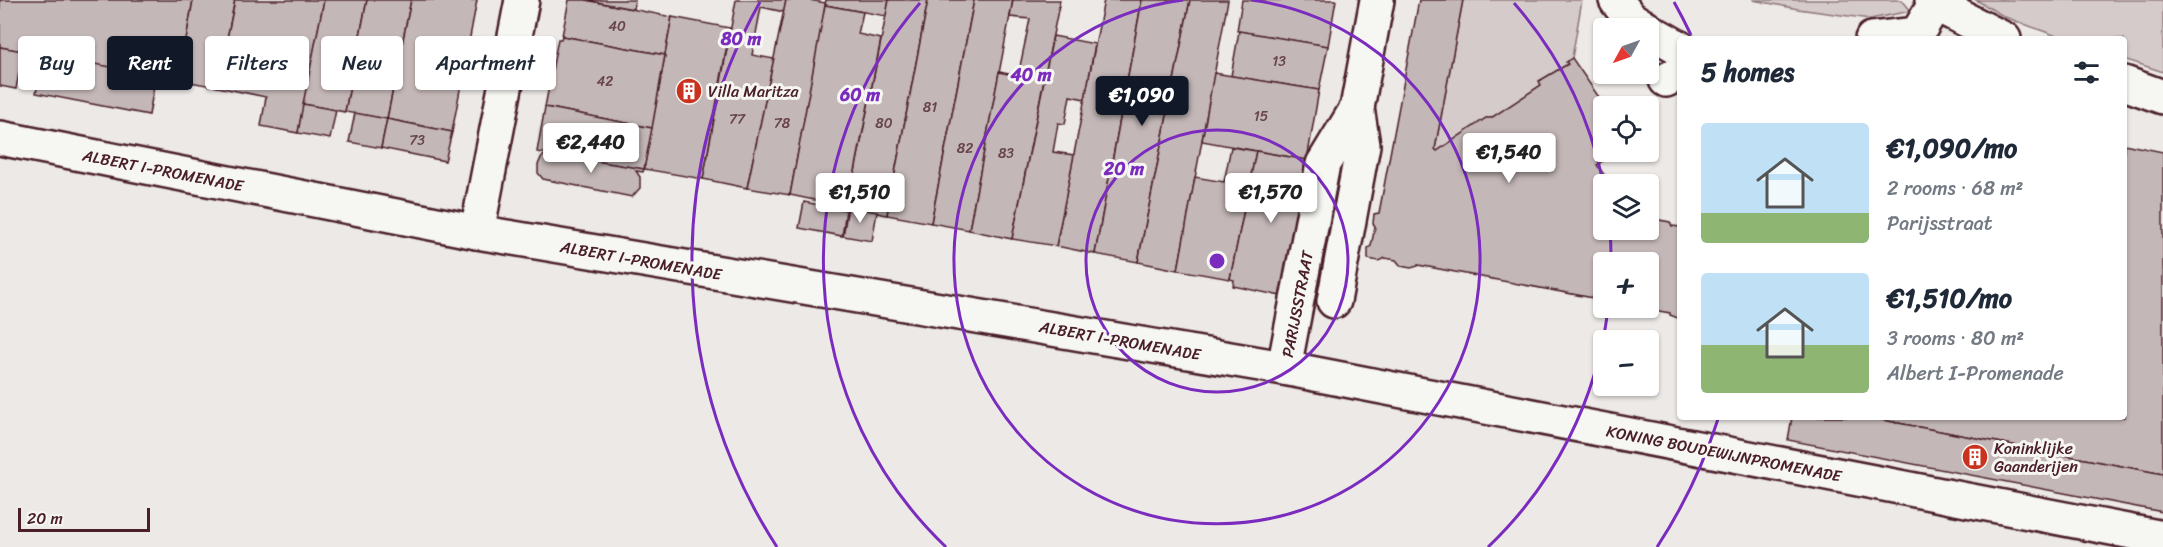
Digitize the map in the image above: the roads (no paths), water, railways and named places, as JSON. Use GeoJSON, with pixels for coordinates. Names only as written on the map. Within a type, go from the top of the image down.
{"type":"FeatureCollection","features":[{"type":"Feature","properties":{"kind":"street"},"geometry":{"type":"LineString","coordinates":[[477,232],[522,0]]}},
{"type":"Feature","properties":{"kind":"street","name":"PARIJSSTRAAT"},"geometry":{"type":"LineString","coordinates":[[1284,368],[1323,164],[1357,108],[1377,0]]}},
{"type":"Feature","properties":{"kind":"street"},"geometry":{"type":"LineString","coordinates":[[1616,0],[1630,18]]}},
{"type":"Feature","properties":{"kind":"street"},"geometry":{"type":"LineString","coordinates":[[1899,36],[1917,34],[1933,2],[1998,36]]}},
{"type":"Feature","properties":{"kind":"street"},"geometry":{"type":"LineString","coordinates":[[1659,36],[1677,46]]}},
{"type":"Feature","properties":{"kind":"street"},"geometry":{"type":"LineString","coordinates":[[2127,84],[2163,97]]}},
{"type":"Feature","properties":{"kind":"street"},"geometry":{"type":"LineString","coordinates":[[1334,301],[1363,145],[1357,108]]}},
{"type":"Feature","properties":{"kind":"street","name":"ALBERT I-PROMENADE"},"geometry":{"type":"LineString","coordinates":[[0,138],[477,232],[1284,368]]}},
{"type":"Feature","properties":{"kind":"street","name":"KONING BOUDEWIJNPROMENADE"},"geometry":{"type":"LineString","coordinates":[[1284,368],[2163,538]]}},
{"type":"Feature","properties":{"kind":"place","name":"Villa Maritza"},"geometry":{"type":"Point","coordinates":[689,91]}},
{"type":"Feature","properties":{"kind":"place","name":"Koninklijke Gaanderijen"},"geometry":{"type":"Point","coordinates":[1975,457]}}]}
